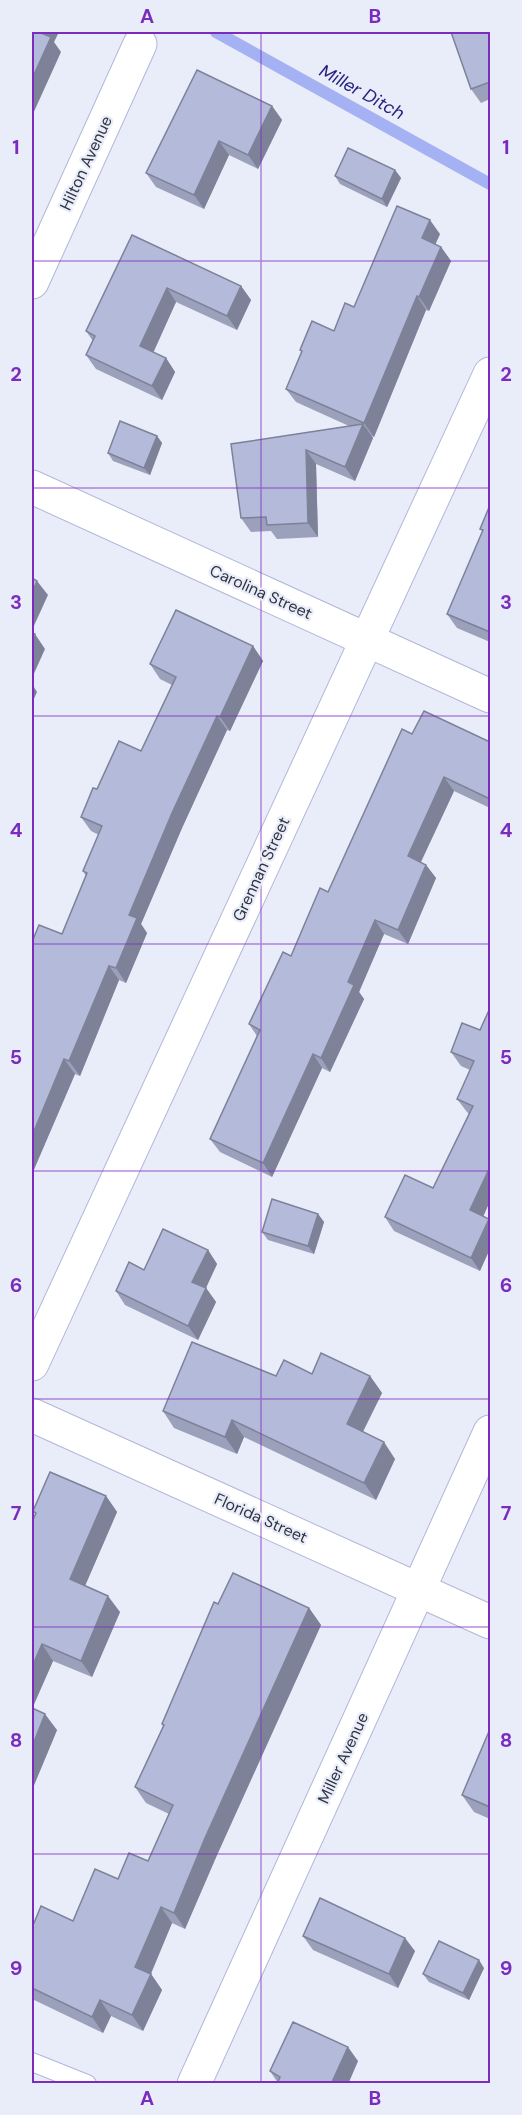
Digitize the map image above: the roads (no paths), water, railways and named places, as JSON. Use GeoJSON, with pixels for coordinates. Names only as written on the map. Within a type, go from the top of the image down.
{"type":"FeatureCollection","features":[{"type":"Feature","properties":{"kind":"street","name":"Hilton Avenue"},"geometry":{"type":"LineString","coordinates":[[32,282],[140,44]]}},
{"type":"Feature","properties":{"kind":"street","name":"Grennan Street"},"geometry":{"type":"LineString","coordinates":[[32,1364],[490,374]]}},
{"type":"Feature","properties":{"kind":"street","name":"Carolina Street"},"geometry":{"type":"LineString","coordinates":[[32,487],[490,696]]}},
{"type":"Feature","properties":{"kind":"street","name":"Florida Street"},"geometry":{"type":"LineString","coordinates":[[32,1415],[490,1622]]}},
{"type":"Feature","properties":{"kind":"street","name":"Miller Avenue"},"geometry":{"type":"LineString","coordinates":[[194,2084],[490,1432]]}},
{"type":"Feature","properties":{"kind":"lane"},"geometry":{"type":"LineString","coordinates":[[32,2062],[87,2084]]}},
{"type":"Feature","properties":{"kind":"waterway","name":"Miller Ditch"},"geometry":{"type":"LineString","coordinates":[[216,32],[490,184]]}}]}
